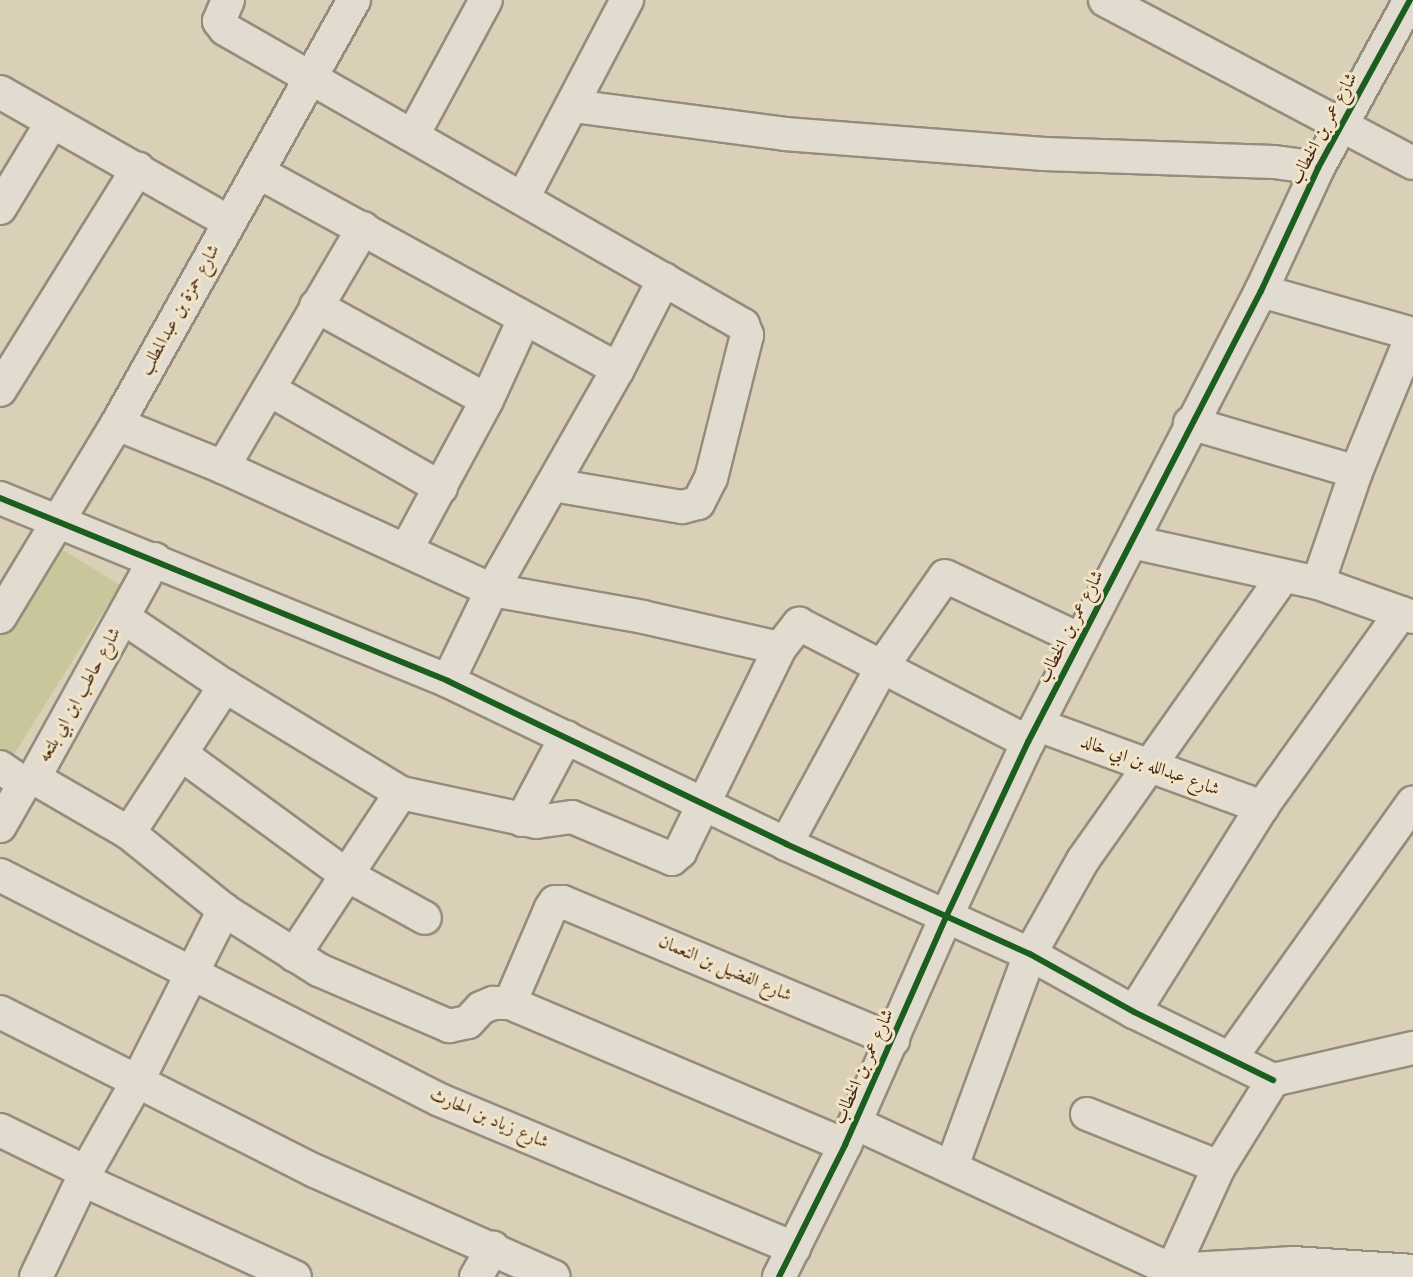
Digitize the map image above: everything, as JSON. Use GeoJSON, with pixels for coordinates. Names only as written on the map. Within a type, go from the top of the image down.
{"type":"FeatureCollection","features":[{"type":"Feature","properties":{"kind":"street"},"geometry":{"type":"LineString","coordinates":[[228,0],[220,26],[735,318],[747,335],[705,494],[698,503],[682,507],[553,485]]}},
{"type":"Feature","properties":{"kind":"street","name":"شارع حمزة بن عبدالمطلب"},"geometry":{"type":"LineString","coordinates":[[0,617],[117,424],[354,0]]}},
{"type":"Feature","properties":{"kind":"street"},"geometry":{"type":"LineString","coordinates":[[414,135],[486,0]]}},
{"type":"Feature","properties":{"kind":"street"},"geometry":{"type":"LineString","coordinates":[[523,198],[627,0]]}},
{"type":"Feature","properties":{"kind":"street"},"geometry":{"type":"LineString","coordinates":[[1105,0],[1342,128],[1413,162]]}},
{"type":"Feature","properties":{"kind":"street","name":"شارع عمر بن الخطاب"},"geometry":{"type":"LineString","coordinates":[[779,1277],[850,1134],[946,916],[1033,734],[1132,542],[1190,423],[1261,291],[1317,168],[1342,128],[1410,0]]}},
{"type":"Feature","properties":{"kind":"street"},"geometry":{"type":"LineString","coordinates":[[0,92],[138,168],[229,222]]}},
{"type":"Feature","properties":{"kind":"street"},"geometry":{"type":"LineString","coordinates":[[573,106],[785,134],[1044,154],[1274,162],[1317,168]]}},
{"type":"Feature","properties":{"kind":"street"},"geometry":{"type":"LineString","coordinates":[[0,208],[52,122]]}},
{"type":"Feature","properties":{"kind":"street"},"geometry":{"type":"LineString","coordinates":[[0,390],[138,168]]}},
{"type":"Feature","properties":{"kind":"street"},"geometry":{"type":"LineString","coordinates":[[258,171],[618,369]]}},
{"type":"Feature","properties":{"kind":"street"},"geometry":{"type":"LineString","coordinates":[[223,467],[363,228]]}},
{"type":"Feature","properties":{"kind":"street"},"geometry":{"type":"LineString","coordinates":[[448,681],[492,590],[618,369],[664,279]]}},
{"type":"Feature","properties":{"kind":"street"},"geometry":{"type":"LineString","coordinates":[[1261,291],[1413,333],[1356,472],[1318,583]]}},
{"type":"Feature","properties":{"kind":"street"},"geometry":{"type":"LineString","coordinates":[[316,306],[487,400]]}},
{"type":"Feature","properties":{"kind":"street"},"geometry":{"type":"LineString","coordinates":[[406,550],[487,400],[524,319]]}},
{"type":"Feature","properties":{"kind":"street"},"geometry":{"type":"LineString","coordinates":[[270,390],[441,488]]}},
{"type":"Feature","properties":{"kind":"street"},"geometry":{"type":"LineString","coordinates":[[1190,423],[1356,472]]}},
{"type":"Feature","properties":{"kind":"street"},"geometry":{"type":"LineString","coordinates":[[117,424],[223,467],[492,590],[643,617],[780,648],[680,852],[672,859],[572,817],[536,822],[401,793],[225,686],[124,618]]}},
{"type":"Feature","properties":{"kind":"street"},"geometry":{"type":"LineString","coordinates":[[0,498],[155,559],[448,681],[786,844],[1030,954],[1134,1012],[1273,1080],[1413,1048]]}},
{"type":"Feature","properties":{"kind":"street"},"geometry":{"type":"LineString","coordinates":[[1132,542],[1318,583],[1407,615],[1262,807],[1134,1012]]}},
{"type":"Feature","properties":{"kind":"street","name":"شارع حاطب ابن ابي بلتعه"},"geometry":{"type":"LineString","coordinates":[[0,826],[19,776],[124,618],[155,559]]}},
{"type":"Feature","properties":{"kind":"street"},"geometry":{"type":"LineString","coordinates":[[786,844],[883,665],[945,576],[1081,640]]}},
{"type":"Feature","properties":{"kind":"street"},"geometry":{"type":"LineString","coordinates":[[952,1166],[1030,954],[1083,860],[1283,576]]}},
{"type":"Feature","properties":{"kind":"street","name":"شارع عبدالله بن ابي خالد"},"geometry":{"type":"LineString","coordinates":[[780,648],[793,629],[805,624],[883,665],[1033,734],[1149,767],[1262,807]]}},
{"type":"Feature","properties":{"kind":"street"},"geometry":{"type":"LineString","coordinates":[[129,833],[225,686]]}},
{"type":"Feature","properties":{"kind":"street"},"geometry":{"type":"LineString","coordinates":[[522,819],[566,737]]}},
{"type":"Feature","properties":{"kind":"street"},"geometry":{"type":"LineString","coordinates":[[181,754],[345,874],[425,918]]}},
{"type":"Feature","properties":{"kind":"street"},"geometry":{"type":"LineString","coordinates":[[19,776],[129,833],[224,910],[319,970],[449,1026],[468,1022],[481,1008],[493,1003],[510,1003],[850,1134],[952,1166],[1170,1273],[1289,1270],[1413,1271]]}},
{"type":"Feature","properties":{"kind":"street"},"geometry":{"type":"LineString","coordinates":[[294,955],[345,874],[401,793]]}},
{"type":"Feature","properties":{"kind":"street"},"geometry":{"type":"LineString","coordinates":[[1230,1059],[1413,802]]}},
{"type":"Feature","properties":{"kind":"street","name":"شارع زياد بن الحارث"},"geometry":{"type":"LineString","coordinates":[[0,875],[192,976],[440,1100],[794,1248]]}},
{"type":"Feature","properties":{"kind":"street","name":"شارع الفضيل بن النعمان"},"geometry":{"type":"LineString","coordinates":[[510,1003],[555,902],[893,1040]]}},
{"type":"Feature","properties":{"kind":"street"},"geometry":{"type":"LineString","coordinates":[[36,1277],[84,1176],[138,1080],[224,910]]}},
{"type":"Feature","properties":{"kind":"street"},"geometry":{"type":"LineString","coordinates":[[0,1012],[315,1171],[493,1247],[554,1277]]}},
{"type":"Feature","properties":{"kind":"street"},"geometry":{"type":"LineString","coordinates":[[1170,1273],[1219,1167],[1273,1080]]}},
{"type":"Feature","properties":{"kind":"street"},"geometry":{"type":"LineString","coordinates":[[1087,1114],[1219,1167]]}},
{"type":"Feature","properties":{"kind":"street"},"geometry":{"type":"LineString","coordinates":[[0,1130],[84,1176],[295,1277]]}},
{"type":"Feature","properties":{"kind":"street"},"geometry":{"type":"LineString","coordinates":[[476,1277],[493,1247]]}},
{"type":"Feature","properties":{"kind":"shaded area"},"geometry":{"type":"Polygon","coordinates":[[[53,544],[120,585],[11,759],[0,752],[0,628],[53,544]]]}},
{"type":"Feature","properties":{"kind":"cycle path"},"geometry":{"type":"LineString","coordinates":[[779,1277],[845,1145],[946,917],[1028,742],[1261,291],[1318,168],[1410,0]]}},
{"type":"Feature","properties":{"kind":"cycle path"},"geometry":{"type":"LineString","coordinates":[[0,498],[448,681],[786,844],[1030,954],[1134,1012],[1273,1080]]}}]}
